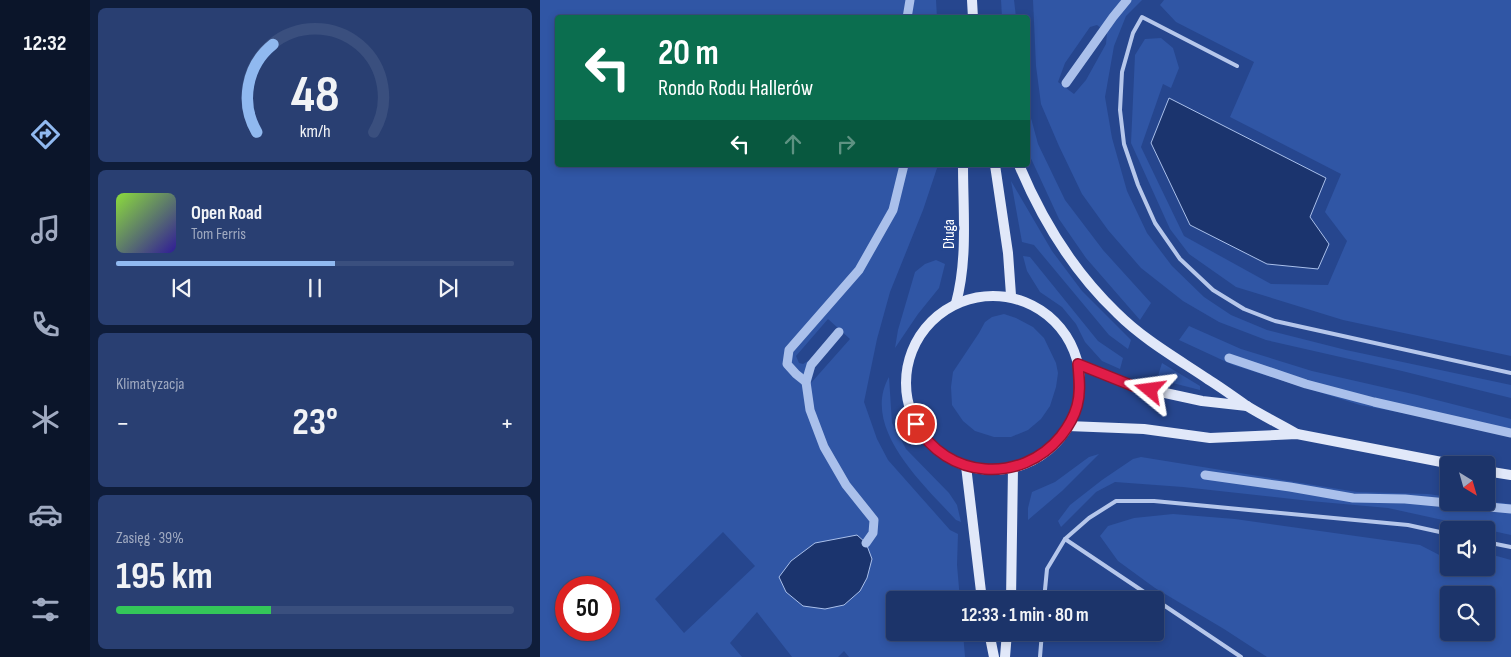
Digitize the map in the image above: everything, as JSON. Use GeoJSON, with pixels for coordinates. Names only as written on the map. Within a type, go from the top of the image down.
{"type":"FeatureCollection","features":[{"type":"Feature","properties":{"kind":"main road"},"geometry":{"type":"LineString","coordinates":[[972,0],[973,15]]}},
{"type":"Feature","properties":{"kind":"main road","name":"Długa"},"geometry":{"type":"LineString","coordinates":[[956,303],[963,252],[963,167]]}},
{"type":"Feature","properties":{"kind":"main road"},"geometry":{"type":"LineString","coordinates":[[995,167],[1012,295]]}},
{"type":"Feature","properties":{"kind":"main road"},"geometry":{"type":"LineString","coordinates":[[1020,167],[1034,198],[1064,250],[1090,285],[1118,314],[1178,361],[1248,406],[1297,434]]}},
{"type":"Feature","properties":{"kind":"main road"},"geometry":{"type":"LineString","coordinates":[[1012,295],[1031,304],[1053,319],[1069,340],[1078,364],[1080,386],[1077,407],[1068,426],[1054,445],[1035,459],[1013,468],[989,470],[966,466],[942,454],[923,435],[910,412],[905,386],[909,359],[920,334],[938,315],[956,303],[983,296],[1012,295]]}},
{"type":"Feature","properties":{"kind":"main road"},"geometry":{"type":"LineString","coordinates":[[1078,364],[1133,386],[1202,401],[1248,406]]}},
{"type":"Feature","properties":{"kind":"main road"},"geometry":{"type":"LineString","coordinates":[[1068,426],[1144,429],[1210,438],[1297,434],[1440,462]]}},
{"type":"Feature","properties":{"kind":"main road"},"geometry":{"type":"LineString","coordinates":[[966,466],[981,591]]}},
{"type":"Feature","properties":{"kind":"main road"},"geometry":{"type":"LineString","coordinates":[[1011,591],[1013,468]]}},
{"type":"Feature","properties":{"kind":"main road"},"geometry":{"type":"LineString","coordinates":[[1495,472],[1511,475]]}},
{"type":"Feature","properties":{"kind":"main road"},"geometry":{"type":"LineString","coordinates":[[990,641],[994,657]]}},
{"type":"Feature","properties":{"kind":"main road"},"geometry":{"type":"LineString","coordinates":[[1004,657],[1007,641]]}},
{"type":"Feature","properties":{"kind":"lane"},"geometry":{"type":"LineString","coordinates":[[1237,66],[1142,17],[1133,33],[1122,72],[1120,110],[1124,144],[1138,185],[1155,223],[1180,259],[1213,290],[1244,309],[1274,322],[1511,373]]}},
{"type":"Feature","properties":{"kind":"lane"},"geometry":{"type":"LineString","coordinates":[[1045,591],[1047,569],[1064,539],[1089,518],[1116,501],[1154,501],[1399,524],[1440,532]]}},
{"type":"Feature","properties":{"kind":"lane"},"geometry":{"type":"LineString","coordinates":[[1064,539],[1241,657]]}},
{"type":"Feature","properties":{"kind":"lane"},"geometry":{"type":"LineString","coordinates":[[1495,544],[1511,548]]}},
{"type":"Feature","properties":{"kind":"lane"},"geometry":{"type":"LineString","coordinates":[[1040,657],[1041,641]]}},
{"type":"Feature","properties":{"kind":"shaded area"},"geometry":{"type":"Polygon","coordinates":[[[540,0],[936,0],[937,15],[555,15],[555,167],[937,167],[923,210],[890,292],[877,339],[864,402],[877,439],[888,460],[950,530],[958,534],[957,565],[959,591],[886,591],[886,641],[964,641],[965,657],[849,657],[844,651],[838,657],[792,657],[757,612],[730,643],[742,657],[540,657],[540,0]],[[828,319],[796,356],[799,363],[803,364],[808,361],[815,367],[811,383],[850,339],[828,319]],[[723,532],[655,599],[684,633],[755,566],[723,532]]]}},
{"type":"Feature","properties":{"kind":"shaded area"},"geometry":{"type":"Polygon","coordinates":[[[1001,0],[1014,0],[1016,15],[1002,15],[1001,0]]]}},
{"type":"Feature","properties":{"kind":"shaded area"},"geometry":{"type":"Polygon","coordinates":[[[1033,0],[1142,0],[1126,16],[1114,46],[1105,97],[1112,138],[1127,191],[1147,233],[1172,266],[1204,297],[1231,315],[1267,330],[1346,350],[1511,385],[1511,398],[1266,340],[1219,322],[1183,301],[1141,268],[1108,230],[1082,194],[1041,104],[1036,66],[1033,0]],[[1097,25],[1090,27],[1065,63],[1058,82],[1074,94],[1086,80],[1106,44],[1107,33],[1097,25]]]}},
{"type":"Feature","properties":{"kind":"shaded area"},"geometry":{"type":"Polygon","coordinates":[[[1164,0],[1511,0],[1511,356],[1343,320],[1236,287],[1189,254],[1170,229],[1131,143],[1135,55],[1145,39],[1161,38],[1173,48],[1179,68],[1171,88],[1163,84],[1141,147],[1184,236],[1271,284],[1328,285],[1347,241],[1325,212],[1341,174],[1230,117],[1254,62],[1176,22],[1160,5],[1164,0]]]}},
{"type":"Feature","properties":{"kind":"shaded area"},"geometry":{"type":"Polygon","coordinates":[[[1169,98],[1326,178],[1310,217],[1329,244],[1318,269],[1267,264],[1190,225],[1151,143],[1169,98]]]}},
{"type":"Feature","properties":{"kind":"shaded area"},"geometry":{"type":"Polygon","coordinates":[[[1030,114],[1038,144],[1065,200],[1103,250],[1151,303],[1140,320],[1086,258],[1059,219],[1030,156],[1030,114]]]}},
{"type":"Feature","properties":{"kind":"shaded area"},"geometry":{"type":"Polygon","coordinates":[[[1011,181],[1052,251],[1082,291],[1131,340],[1128,349],[1109,335],[1034,245],[1022,242],[1011,181]]]}},
{"type":"Feature","properties":{"kind":"shaded area"},"geometry":{"type":"Polygon","coordinates":[[[1023,256],[1030,257],[1098,341],[1123,358],[1120,369],[1102,361],[1085,342],[1076,324],[1062,307],[1040,292],[1027,271],[1023,256]]]}},
{"type":"Feature","properties":{"kind":"shaded area"},"geometry":{"type":"Polygon","coordinates":[[[936,260],[945,264],[939,288],[918,314],[895,348],[898,330],[915,272],[925,264],[936,260]]]}},
{"type":"Feature","properties":{"kind":"shaded area"},"geometry":{"type":"Polygon","coordinates":[[[1004,314],[1033,327],[1044,338],[1056,363],[1058,373],[1050,406],[1041,419],[1028,430],[1011,437],[994,437],[975,431],[963,421],[952,405],[951,387],[953,372],[985,322],[992,317],[1004,314]]]}},
{"type":"Feature","properties":{"kind":"shaded area"},"geometry":{"type":"Polygon","coordinates":[[[1189,326],[1241,349],[1312,371],[1511,419],[1511,436],[1472,426],[1360,405],[1233,365],[1179,340],[1189,326]]]}},
{"type":"Feature","properties":{"kind":"shaded area"},"geometry":{"type":"Polygon","coordinates":[[[1162,363],[1200,386],[1200,390],[1157,379],[1162,363]]]}},
{"type":"Feature","properties":{"kind":"shaded area"},"geometry":{"type":"Polygon","coordinates":[[[889,377],[892,423],[906,449],[949,493],[957,505],[961,522],[956,520],[928,490],[900,455],[889,436],[883,416],[882,396],[889,377]]]}},
{"type":"Feature","properties":{"kind":"shaded area"},"geometry":{"type":"Polygon","coordinates":[[[1099,454],[1062,491],[1028,520],[1028,508],[1032,492],[1055,482],[1089,457],[1099,454]]]}},
{"type":"Feature","properties":{"kind":"shaded area"},"geometry":{"type":"Polygon","coordinates":[[[1141,457],[1357,492],[1440,496],[1440,511],[1495,511],[1495,502],[1511,504],[1511,535],[1495,531],[1495,521],[1447,521],[1388,508],[1115,482],[1096,492],[1061,527],[1058,521],[1070,505],[1133,459],[1141,457]]]}},
{"type":"Feature","properties":{"kind":"shaded area"},"geometry":{"type":"Polygon","coordinates":[[[1173,514],[1235,519],[1420,545],[1440,555],[1440,576],[1495,576],[1495,556],[1511,560],[1511,657],[1267,657],[1164,593],[1164,591],[1155,588],[1118,561],[1100,536],[1108,526],[1134,518],[1173,514]]]}},
{"type":"Feature","properties":{"kind":"shaded area"},"geometry":{"type":"Polygon","coordinates":[[[857,535],[866,543],[872,559],[867,578],[860,591],[844,605],[825,609],[803,606],[786,592],[779,577],[791,561],[815,543],[857,535]]]}},
{"type":"Feature","properties":{"kind":"waterway"},"geometry":{"type":"LineString","coordinates":[[908,15],[910,0]]}},
{"type":"Feature","properties":{"kind":"waterway"},"geometry":{"type":"LineString","coordinates":[[1066,83],[1127,0]]}},
{"type":"Feature","properties":{"kind":"waterway"},"geometry":{"type":"LineString","coordinates":[[806,382],[787,364],[789,350],[859,270],[893,210],[904,167]]}},
{"type":"Feature","properties":{"kind":"waterway"},"geometry":{"type":"LineString","coordinates":[[839,332],[811,365],[806,382],[810,410],[824,447],[846,485],[874,520],[873,533],[866,543]]}},
{"type":"Feature","properties":{"kind":"waterway"},"geometry":{"type":"LineString","coordinates":[[1229,358],[1306,384],[1374,402],[1511,433]]}},
{"type":"Feature","properties":{"kind":"waterway"},"geometry":{"type":"LineString","coordinates":[[1205,475],[1353,498],[1405,499],[1511,509]]}},
{"type":"Feature","properties":{"kind":"route"},"geometry":{"type":"LineString","coordinates":[[916,424],[923,435],[942,454],[966,466],[989,470],[1013,468],[1035,459],[1054,445],[1068,426],[1077,407],[1080,386],[1078,364],[1133,386],[1150,390]]}}]}
